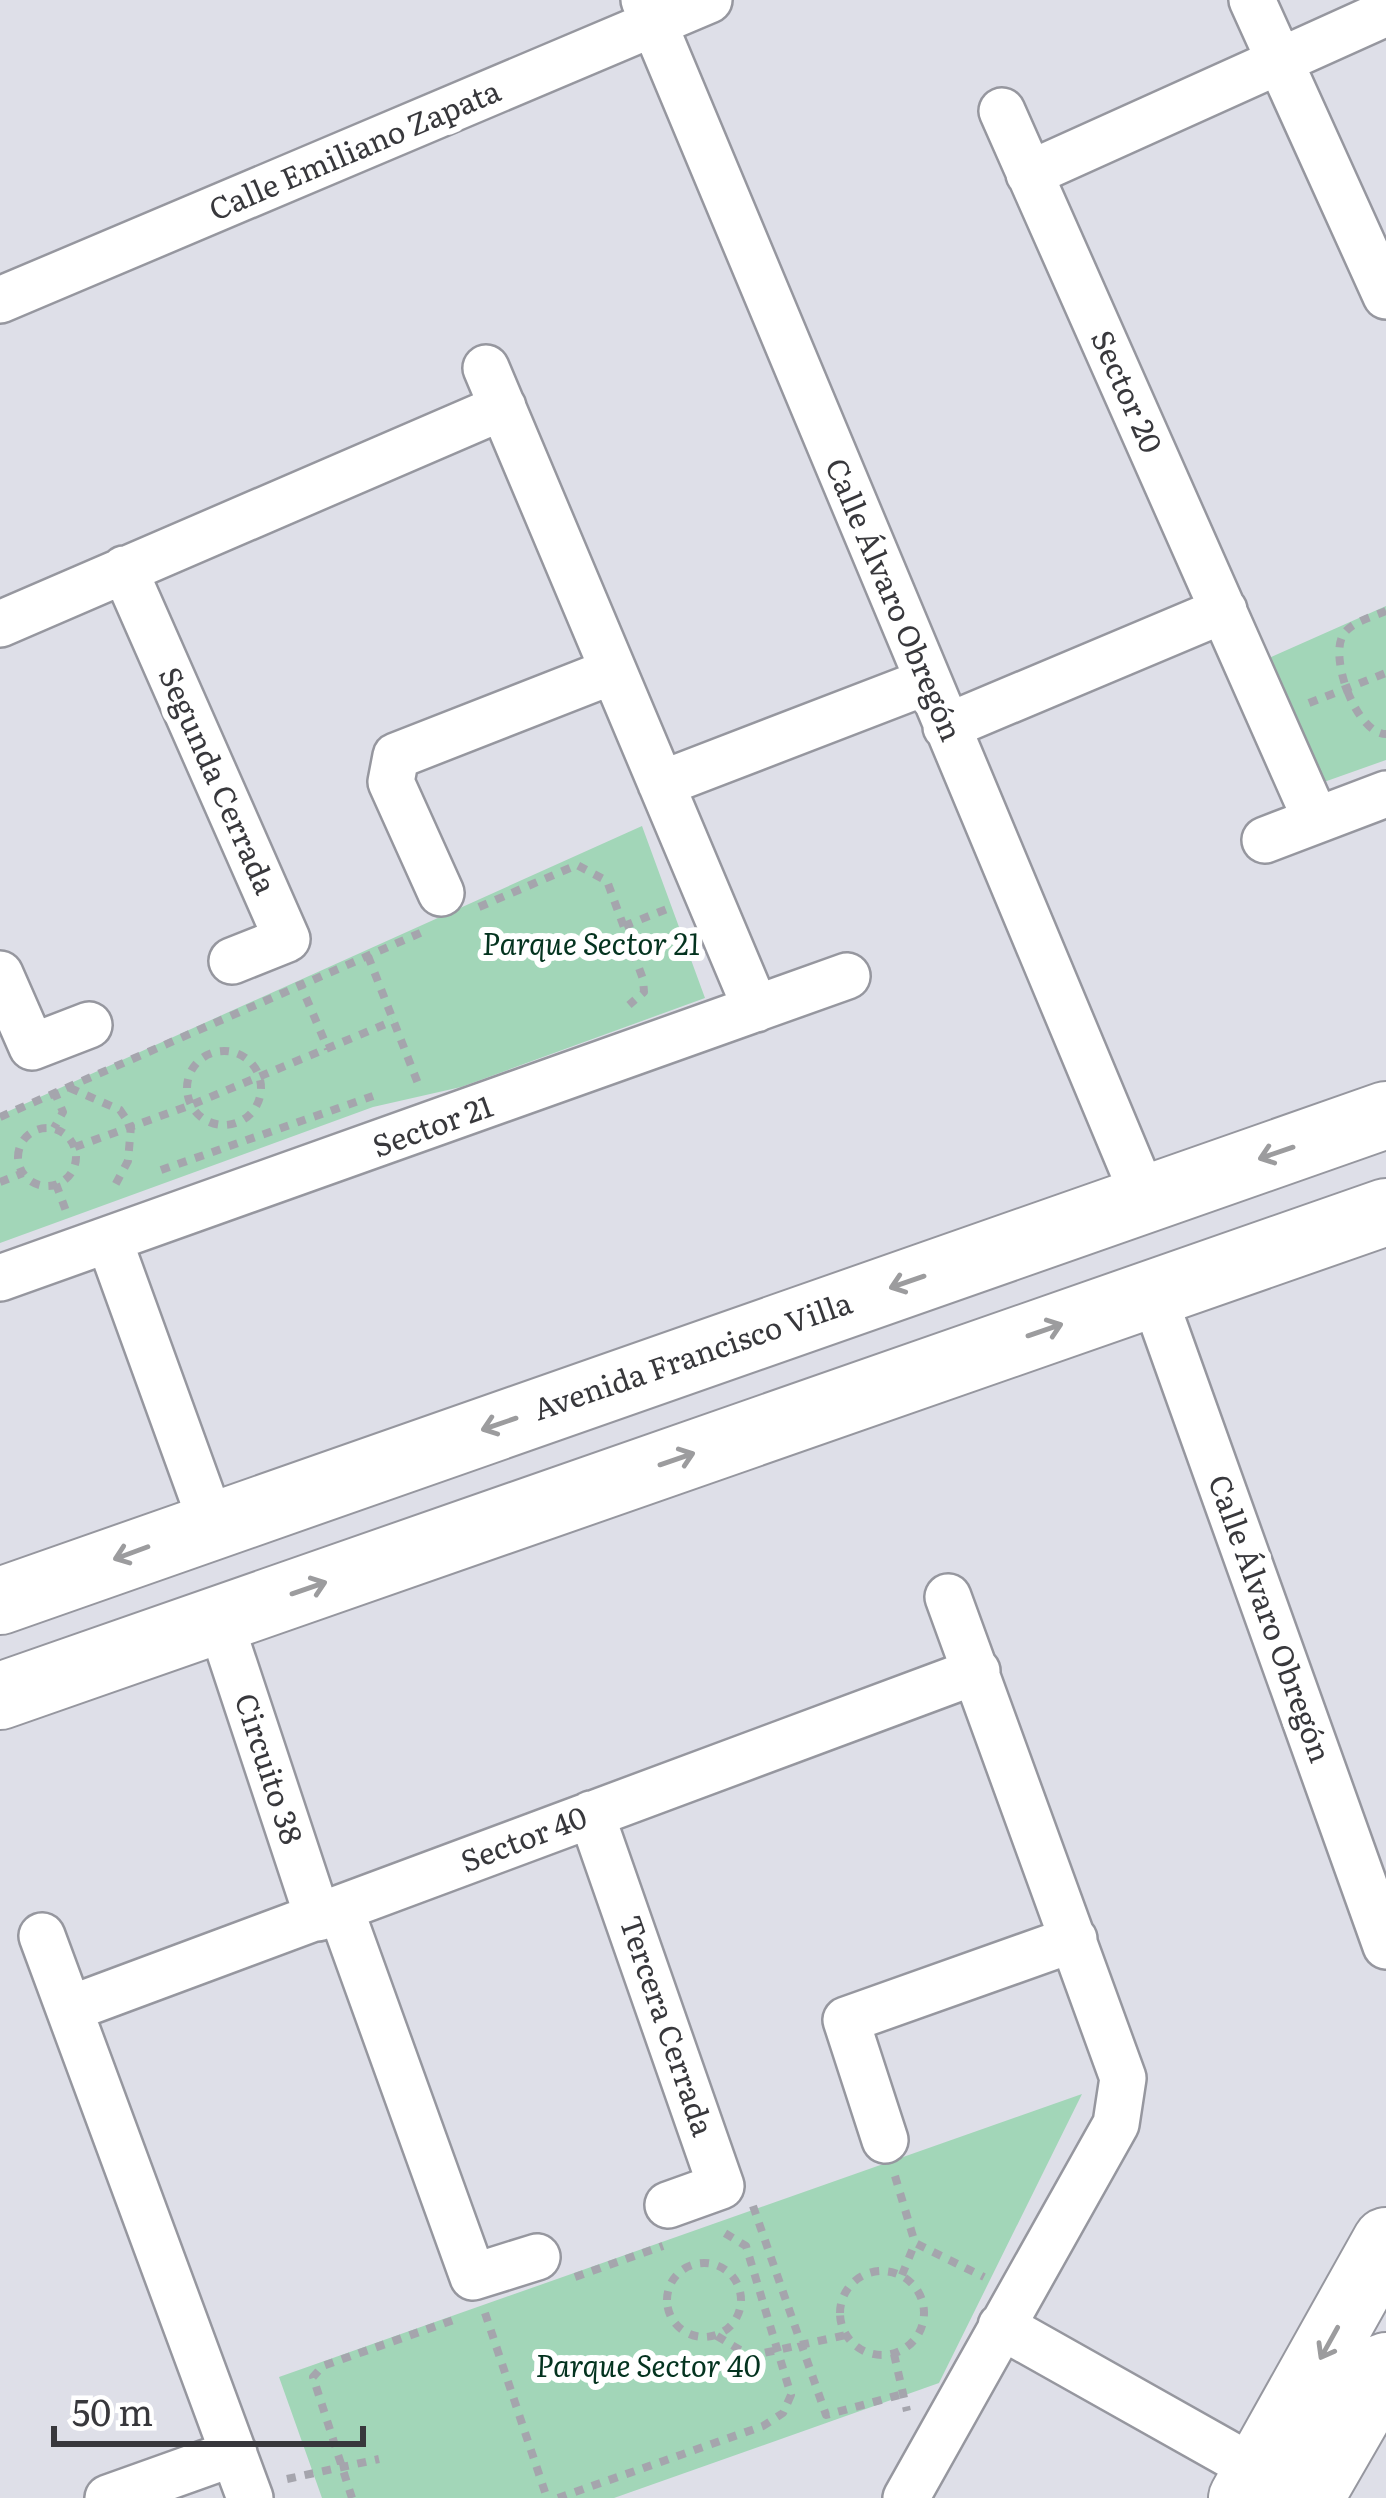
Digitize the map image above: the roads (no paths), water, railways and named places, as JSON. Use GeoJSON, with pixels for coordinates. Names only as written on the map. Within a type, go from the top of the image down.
{"type":"FeatureCollection","features":[{"type":"Feature","properties":{"kind":"street","name":"Calle Emiliano Zapata"},"geometry":{"type":"LineString","coordinates":[[0,300],[650,12],[709,0]]}},
{"type":"Feature","properties":{"kind":"street"},"geometry":{"type":"LineString","coordinates":[[1252,0],[1386,296]]}},
{"type":"Feature","properties":{"kind":"street","name":"Calle Álvaro Obregón"},"geometry":{"type":"LineString","coordinates":[[650,12],[1145,1199]]}},
{"type":"Feature","properties":{"kind":"street"},"geometry":{"type":"LineString","coordinates":[[1029,174],[1386,13]]}},
{"type":"Feature","properties":{"kind":"street","name":"Sector 20"},"geometry":{"type":"LineString","coordinates":[[1002,111],[1316,820]]}},
{"type":"Feature","properties":{"kind":"street"},"geometry":{"type":"LineString","coordinates":[[0,623],[124,569],[494,387],[756,1009]]}},
{"type":"Feature","properties":{"kind":"street","name":"Segunda Cerrada"},"geometry":{"type":"LineString","coordinates":[[124,569],[286,939],[232,961]]}},
{"type":"Feature","properties":{"kind":"street"},"geometry":{"type":"LineString","coordinates":[[946,727],[1224,610]]}},
{"type":"Feature","properties":{"kind":"street"},"geometry":{"type":"LineString","coordinates":[[448,911],[391,782],[396,756],[613,670]]}},
{"type":"Feature","properties":{"kind":"street"},"geometry":{"type":"LineString","coordinates":[[661,784],[926,682]]}},
{"type":"Feature","properties":{"kind":"street"},"geometry":{"type":"LineString","coordinates":[[1264,840],[1386,794]]}},
{"type":"Feature","properties":{"kind":"street"},"geometry":{"type":"LineString","coordinates":[[0,974],[32,1047],[89,1024]]}},
{"type":"Feature","properties":{"kind":"street","name":"Sector 21"},"geometry":{"type":"LineString","coordinates":[[0,1279],[110,1240],[431,1099],[756,1009],[847,976]]}},
{"type":"Feature","properties":{"kind":"street","name":"Avenida Francisco Villa"},"geometry":{"type":"LineString","coordinates":[[0,1601],[1386,1114]]}},
{"type":"Feature","properties":{"kind":"street"},"geometry":{"type":"LineString","coordinates":[[0,1696],[1386,1211]]}},
{"type":"Feature","properties":{"kind":"street"},"geometry":{"type":"LineString","coordinates":[[110,1240],[212,1524]]}},
{"type":"Feature","properties":{"kind":"street","name":"Calle Álvaro Obregón"},"geometry":{"type":"LineString","coordinates":[[1152,1292],[1386,1946]]}},
{"type":"Feature","properties":{"kind":"street"},"geometry":{"type":"LineString","coordinates":[[906,2498],[1116,2124],[1123,2078],[948,1597]]}},
{"type":"Feature","properties":{"kind":"street","name":"Circuito 38"},"geometry":{"type":"LineString","coordinates":[[219,1619],[330,1915],[487,2296],[554,2268]]}},
{"type":"Feature","properties":{"kind":"street","name":"Sector 40"},"geometry":{"type":"LineString","coordinates":[[72,2008],[977,1671]]}},
{"type":"Feature","properties":{"kind":"street","name":"Tercera Cerrada"},"geometry":{"type":"LineString","coordinates":[[591,1814],[721,2186],[673,2223]]}},
{"type":"Feature","properties":{"kind":"street"},"geometry":{"type":"LineString","coordinates":[[42,1936],[243,2479],[108,2498]]}},
{"type":"Feature","properties":{"kind":"street"},"geometry":{"type":"LineString","coordinates":[[884,2140],[846,2020],[1074,1939]]}},
{"type":"Feature","properties":{"kind":"street"},"geometry":{"type":"LineString","coordinates":[[1270,2489],[1386,2241]]}},
{"type":"Feature","properties":{"kind":"street"},"geometry":{"type":"LineString","coordinates":[[1009,2310],[1270,2489]]}},
{"type":"Feature","properties":{"kind":"street"},"geometry":{"type":"LineString","coordinates":[[1270,2489],[1386,2366]]}},
{"type":"Feature","properties":{"kind":"park label","name":"Parque Sector 21"},"geometry":{"type":"Point","coordinates":[591,945]}},
{"type":"Feature","properties":{"kind":"park label","name":"Parque Sector 40"},"geometry":{"type":"Point","coordinates":[648,2367]}}]}
